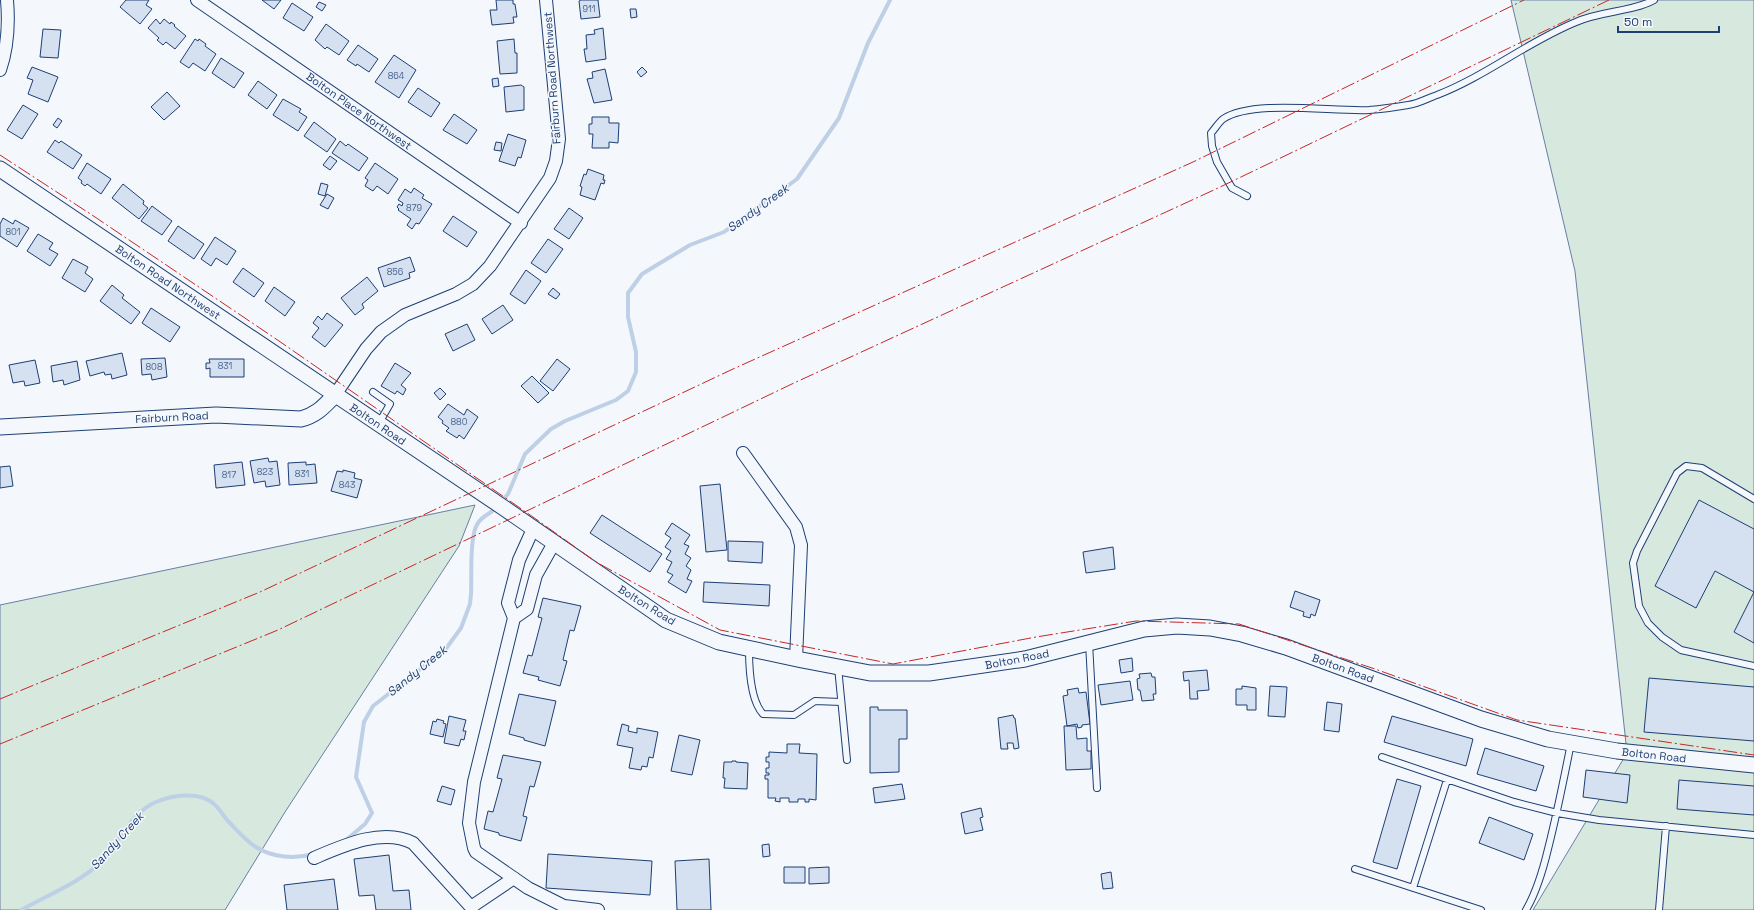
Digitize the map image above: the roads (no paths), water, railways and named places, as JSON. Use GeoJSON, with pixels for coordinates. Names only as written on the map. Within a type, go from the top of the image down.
{"type":"FeatureCollection","features":[{"type":"Feature","properties":{"kind":"street"},"geometry":{"type":"LineString","coordinates":[[0,70],[5,55],[9,20],[7,0]]}},
{"type":"Feature","properties":{"kind":"street","name":"Bolton Place Northwest"},"geometry":{"type":"LineString","coordinates":[[197,0],[521,223]]}},
{"type":"Feature","properties":{"kind":"street","name":"Fairburn Road Northwest"},"geometry":{"type":"LineString","coordinates":[[335,395],[366,348],[381,332],[405,315],[456,294],[473,284],[490,266],[521,223],[550,178],[556,161],[559,139],[546,0]]}},
{"type":"Feature","properties":{"kind":"street","name":"Bolton Road Northwest"},"geometry":{"type":"LineString","coordinates":[[0,169],[335,395]]}},
{"type":"Feature","properties":{"kind":"street","name":"Bolton Road"},"geometry":{"type":"LineString","coordinates":[[335,395],[504,508],[666,620],[719,642],[870,673],[929,673],[1025,659],[1144,629],[1177,626],[1210,628],[1242,634],[1286,647],[1481,719],[1548,739],[1617,751],[1754,765]]}},
{"type":"Feature","properties":{"kind":"street","name":"Fairburn Road"},"geometry":{"type":"LineString","coordinates":[[0,427],[216,415],[301,419],[312,417],[335,395]]}},
{"type":"Feature","properties":{"kind":"street"},"geometry":{"type":"LineString","coordinates":[[743,453],[796,527],[801,545],[796,659]]}},
{"type":"Feature","properties":{"kind":"street"},"geometry":{"type":"LineString","coordinates":[[533,528],[526,541],[508,603],[514,618],[474,782],[469,823],[476,852],[528,888],[564,906],[598,910]]}},
{"type":"Feature","properties":{"kind":"street"},"geometry":{"type":"LineString","coordinates":[[514,618],[527,609],[535,579],[554,543]]}},
{"type":"Feature","properties":{"kind":"street"},"geometry":{"type":"LineString","coordinates":[[516,572],[535,579]]}},
{"type":"Feature","properties":{"kind":"street"},"geometry":{"type":"LineString","coordinates":[[314,858],[348,843],[390,836],[403,837],[413,843],[471,908],[514,878]]}},
{"type":"Feature","properties":{"kind":"lane"},"geometry":{"type":"LineString","coordinates":[[1247,196],[1232,188],[1218,162],[1212,146],[1211,133],[1223,120],[1242,112],[1266,108],[1370,110],[1411,105],[1448,91],[1486,72],[1535,41],[1577,21],[1608,12],[1647,4],[1654,0]]}},
{"type":"Feature","properties":{"kind":"lane"},"geometry":{"type":"LineString","coordinates":[[373,392],[390,404],[378,424]]}},
{"type":"Feature","properties":{"kind":"lane"},"geometry":{"type":"LineString","coordinates":[[1754,500],[1702,468],[1686,466],[1677,474],[1637,550],[1633,563],[1639,606],[1648,623],[1662,636],[1681,650],[1754,666]]}},
{"type":"Feature","properties":{"kind":"lane"},"geometry":{"type":"LineString","coordinates":[[1089,643],[1097,788]]}},
{"type":"Feature","properties":{"kind":"lane"},"geometry":{"type":"LineString","coordinates":[[750,649],[749,663],[755,698],[758,708],[763,714],[794,715],[815,701],[841,702]]}},
{"type":"Feature","properties":{"kind":"lane"},"geometry":{"type":"LineString","coordinates":[[838,667],[847,760]]}},
{"type":"Feature","properties":{"kind":"lane"},"geometry":{"type":"LineString","coordinates":[[1526,910],[1532,899],[1544,863],[1557,813],[1571,743]]}},
{"type":"Feature","properties":{"kind":"lane"},"geometry":{"type":"LineString","coordinates":[[1382,757],[1514,802],[1557,813],[1599,820],[1754,835]]}},
{"type":"Feature","properties":{"kind":"lane"},"geometry":{"type":"LineString","coordinates":[[1413,888],[1447,780]]}},
{"type":"Feature","properties":{"kind":"lane"},"geometry":{"type":"LineString","coordinates":[[1659,910],[1666,826]]}},
{"type":"Feature","properties":{"kind":"lane"},"geometry":{"type":"LineString","coordinates":[[1355,869],[1481,910]]}},
{"type":"Feature","properties":{"kind":"waterway","name":"Sandy Creek"},"geometry":{"type":"LineString","coordinates":[[501,502],[508,494],[525,454],[551,429],[565,421],[616,400],[628,391],[636,372],[636,352],[628,317],[628,293],[642,274],[690,245],[724,232],[797,179],[839,118],[868,43],[890,0]]}},
{"type":"Feature","properties":{"kind":"waterway","name":"Sandy Creek"},"geometry":{"type":"LineString","coordinates":[[346,840],[365,824],[372,813],[356,777],[364,722],[373,706],[445,650],[461,628],[470,604],[472,547],[475,529],[484,516],[497,507]]}},
{"type":"Feature","properties":{"kind":"waterway","name":"Sandy Creek"},"geometry":{"type":"LineString","coordinates":[[21,910],[63,888],[83,876],[101,862],[108,855],[132,821],[147,807],[156,802],[178,796],[194,796],[208,800],[216,806],[241,835],[263,851],[292,857],[314,854]]}}]}
